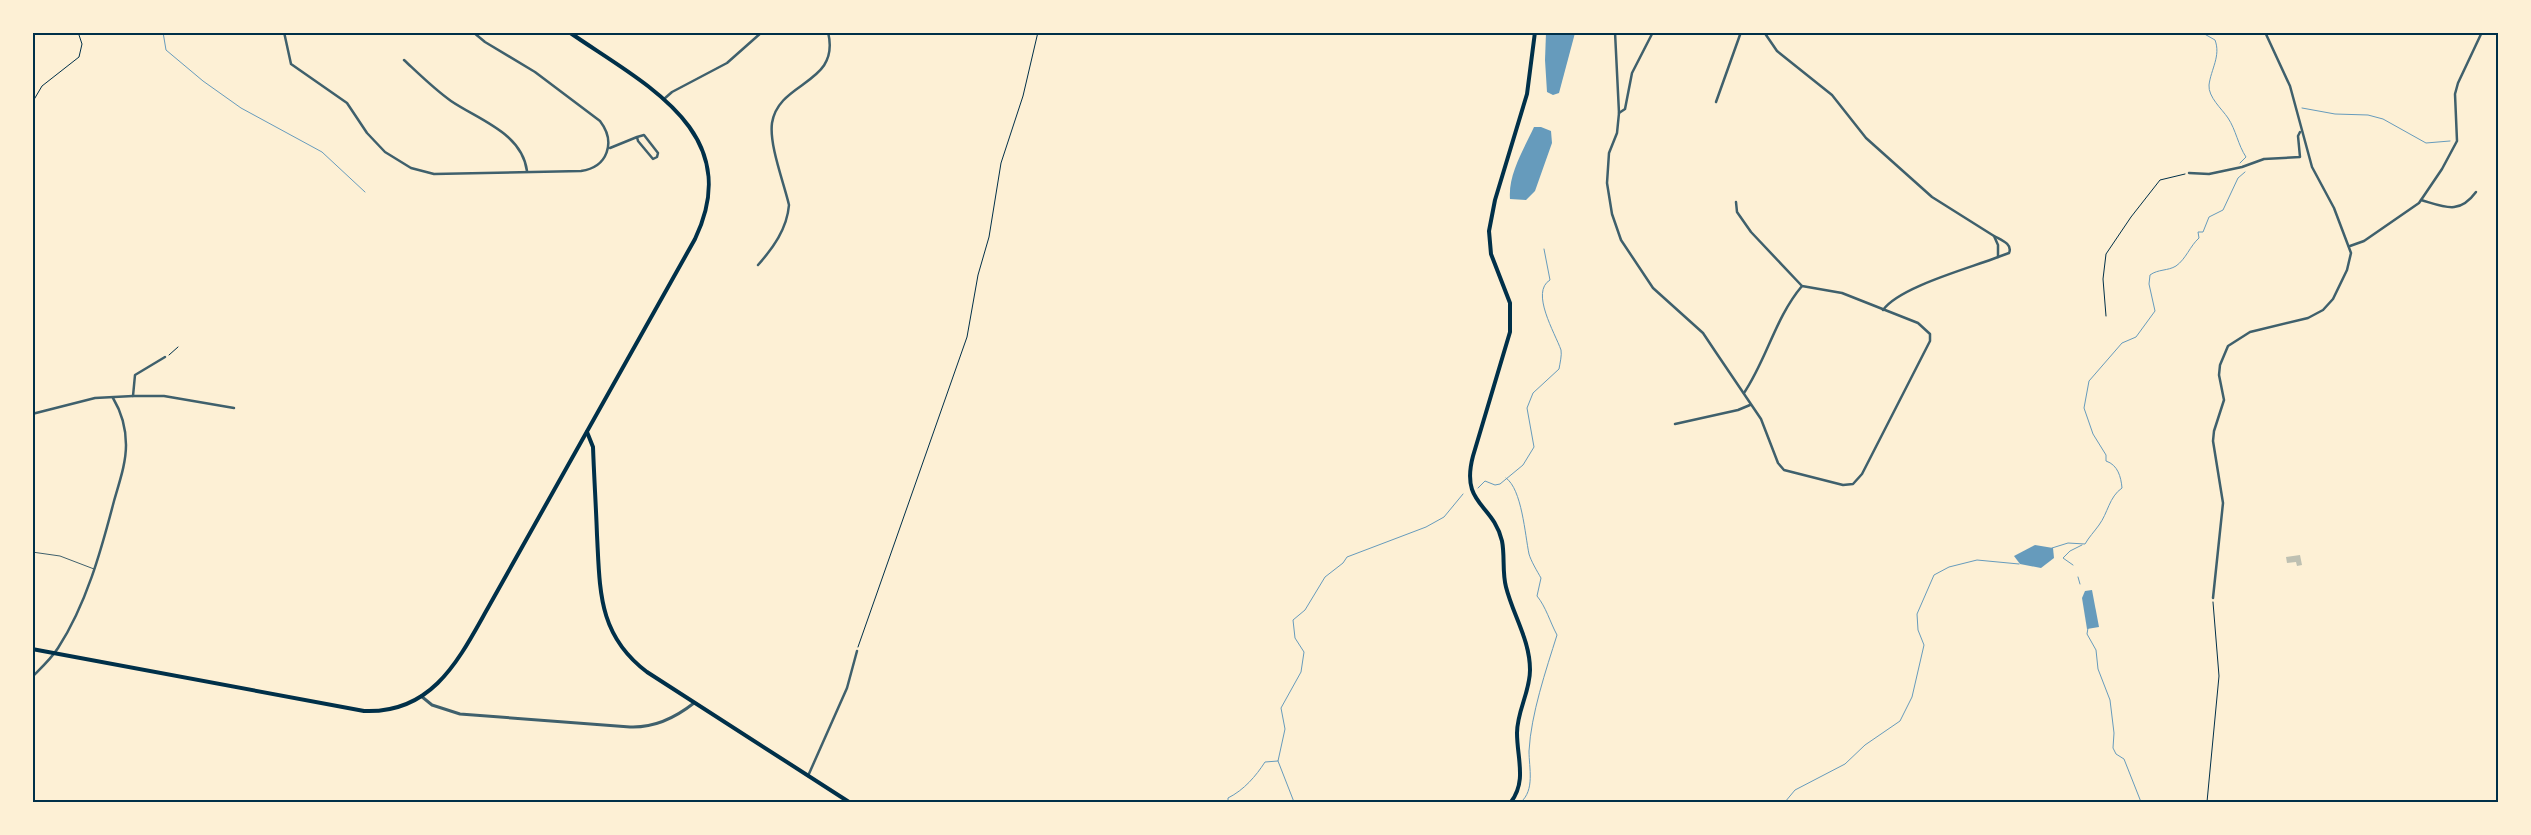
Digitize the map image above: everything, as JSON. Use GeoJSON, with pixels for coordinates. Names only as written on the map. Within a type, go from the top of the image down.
{"type":"FeatureCollection","features":[{"type":"Feature","properties":{"kind":"main road"},"geometry":{"type":"LineString","coordinates":[[32,649],[353,710],[387,709],[421,696],[442,680],[457,662],[587,432],[695,239],[705,211],[708,178],[702,149],[684,117],[664,99],[569,32]]}},
{"type":"Feature","properties":{"kind":"main road"},"geometry":{"type":"LineString","coordinates":[[1511,802],[1517,794],[1521,778],[1517,726],[1528,687],[1529,656],[1525,638],[1505,584],[1500,535],[1475,498],[1469,477],[1473,456],[1510,332],[1510,303],[1491,254],[1488,231],[1527,94],[1536,32]]}},
{"type":"Feature","properties":{"kind":"main road"},"geometry":{"type":"LineString","coordinates":[[587,432],[593,447],[600,590],[604,614],[616,639],[631,658],[694,702],[849,802]]}},
{"type":"Feature","properties":{"kind":"street"},"geometry":{"type":"LineString","coordinates":[[284,32],[291,64],[337,94],[346,102],[375,143],[412,168],[434,174],[589,169],[602,161],[610,148],[637,137],[644,135],[658,152],[657,156],[653,158],[647,153],[637,137]]}},
{"type":"Feature","properties":{"kind":"street"},"geometry":{"type":"LineString","coordinates":[[473,32],[484,42],[534,72],[600,121],[607,130],[610,148]]}},
{"type":"Feature","properties":{"kind":"street"},"geometry":{"type":"LineString","coordinates":[[664,99],[672,92],[727,63],[762,32]]}},
{"type":"Feature","properties":{"kind":"street"},"geometry":{"type":"LineString","coordinates":[[758,265],[774,246],[788,215],[789,205],[772,135],[775,111],[785,97],[822,70],[830,55],[828,32]]}},
{"type":"Feature","properties":{"kind":"street"},"geometry":{"type":"LineString","coordinates":[[1615,32],[1619,113],[1617,133],[1609,153],[1608,184],[1612,214],[1621,240],[1653,288],[1703,333],[1761,419],[1778,463],[1784,470],[1843,486],[1853,484],[1862,474],[1930,341],[1930,334],[1918,323],[1835,291],[1802,286],[1751,232],[1737,212],[1736,202]]}},
{"type":"Feature","properties":{"kind":"street"},"geometry":{"type":"LineString","coordinates":[[1619,113],[1625,109],[1632,73],[1653,32]]}},
{"type":"Feature","properties":{"kind":"street"},"geometry":{"type":"LineString","coordinates":[[1716,102],[1741,32]]}},
{"type":"Feature","properties":{"kind":"street"},"geometry":{"type":"LineString","coordinates":[[1764,32],[1777,51],[1836,99],[1866,138],[1925,191],[2010,246],[2010,254],[1904,293],[1888,303],[1883,310]]}},
{"type":"Feature","properties":{"kind":"street"},"geometry":{"type":"LineString","coordinates":[[2213,598],[2223,503],[2213,441],[2224,400],[2219,375],[2225,350],[2240,337],[2250,332],[2308,318],[2329,306],[2347,270],[2351,252],[2334,208],[2312,167],[2290,86],[2265,32]]}},
{"type":"Feature","properties":{"kind":"street"},"geometry":{"type":"LineString","coordinates":[[2350,246],[2364,241],[2421,200],[2442,169],[2457,141],[2455,94],[2463,70],[2482,32]]}},
{"type":"Feature","properties":{"kind":"street"},"geometry":{"type":"LineString","coordinates":[[404,60],[449,100],[510,138],[526,162],[527,172]]}},
{"type":"Feature","properties":{"kind":"street"},"geometry":{"type":"LineString","coordinates":[[2188,173],[2209,174],[2242,167],[2264,159],[2300,156],[2298,136],[2301,130]]}},
{"type":"Feature","properties":{"kind":"street"},"geometry":{"type":"LineString","coordinates":[[2421,200],[2458,208],[2468,204],[2476,192]]}},
{"type":"Feature","properties":{"kind":"street"},"geometry":{"type":"LineString","coordinates":[[1994,236],[1998,245],[1998,257]]}},
{"type":"Feature","properties":{"kind":"street"},"geometry":{"type":"LineString","coordinates":[[1744,393],[1753,380],[1782,313],[1802,286]]}},
{"type":"Feature","properties":{"kind":"street"},"geometry":{"type":"LineString","coordinates":[[133,396],[135,375],[165,357]]}},
{"type":"Feature","properties":{"kind":"street"},"geometry":{"type":"LineString","coordinates":[[32,414],[89,399],[133,396],[164,396],[234,408]]}},
{"type":"Feature","properties":{"kind":"street"},"geometry":{"type":"LineString","coordinates":[[32,676],[54,654],[76,615],[94,569],[125,455],[123,418],[113,398]]}},
{"type":"Feature","properties":{"kind":"street"},"geometry":{"type":"LineString","coordinates":[[1675,424],[1738,410],[1750,405]]}},
{"type":"Feature","properties":{"kind":"street"},"geometry":{"type":"LineString","coordinates":[[808,776],[846,688],[858,651]]}},
{"type":"Feature","properties":{"kind":"street"},"geometry":{"type":"LineString","coordinates":[[421,696],[432,705],[460,714],[630,727],[662,723],[694,702]]}},
{"type":"Feature","properties":{"kind":"lane"},"geometry":{"type":"LineString","coordinates":[[32,552],[60,556],[94,569]]}},
{"type":"Feature","properties":{"kind":"path"},"geometry":{"type":"LineString","coordinates":[[32,103],[42,86],[79,57],[82,44],[78,32]]}},
{"type":"Feature","properties":{"kind":"path"},"geometry":{"type":"LineString","coordinates":[[858,651],[967,337],[978,275],[989,237],[1001,163],[1022,96],[1038,32]]}},
{"type":"Feature","properties":{"kind":"path"},"geometry":{"type":"LineString","coordinates":[[2106,316],[2103,279],[2106,254],[2131,217],[2160,180],[2188,173]]}},
{"type":"Feature","properties":{"kind":"path"},"geometry":{"type":"LineString","coordinates":[[165,357],[178,347]]}},
{"type":"Feature","properties":{"kind":"path"},"geometry":{"type":"LineString","coordinates":[[2206,802],[2219,676],[2213,598]]}},
{"type":"Feature","properties":{"kind":"water"},"geometry":{"type":"Polygon","coordinates":[[[1546,33],[1575,33],[1559,93],[1553,95],[1547,92],[1546,33]]]}},
{"type":"Feature","properties":{"kind":"water"},"geometry":{"type":"Polygon","coordinates":[[[1534,127],[1541,127],[1551,131],[1552,143],[1535,191],[1526,200],[1510,199],[1514,171],[1534,127]]]}},
{"type":"Feature","properties":{"kind":"water"},"geometry":{"type":"Polygon","coordinates":[[[2035,545],[2053,548],[2054,558],[2041,568],[2020,564],[2014,556],[2035,545]]]}},
{"type":"Feature","properties":{"kind":"water"},"geometry":{"type":"Polygon","coordinates":[[[2092,590],[2099,627],[2087,629],[2082,598],[2085,591],[2092,590]]]}},
{"type":"Feature","properties":{"kind":"building"},"geometry":{"type":"Polygon","coordinates":[[[2300,555],[2302,565],[2297,566],[2296,562],[2287,563],[2286,557],[2300,555]]]}},
{"type":"Feature","properties":{"kind":"waterway"},"geometry":{"type":"LineString","coordinates":[[163,32],[166,50],[203,81],[241,108],[322,152],[365,192]]}},
{"type":"Feature","properties":{"kind":"waterway"},"geometry":{"type":"LineString","coordinates":[[2201,32],[2215,40],[2217,46],[2209,89],[2213,98],[2231,123],[2246,157],[2240,163]]}},
{"type":"Feature","properties":{"kind":"waterway"},"geometry":{"type":"LineString","coordinates":[[2302,108],[2335,114],[2368,115],[2383,119],[2426,143],[2450,141]]}},
{"type":"Feature","properties":{"kind":"waterway"},"geometry":{"type":"LineString","coordinates":[[2052,548],[2068,543],[2085,544],[2102,520],[2111,500],[2122,488],[2118,472],[2113,465],[2106,461],[2106,455],[2093,434],[2084,408],[2089,381],[2122,343],[2136,337],[2155,311],[2149,284],[2150,275],[2173,268],[2179,263],[2199,238],[2198,232],[2203,232],[2209,217],[2223,210],[2238,178],[2245,172]]}},
{"type":"Feature","properties":{"kind":"waterway"},"geometry":{"type":"LineString","coordinates":[[1478,488],[1485,481],[1495,485],[1500,484],[1523,465],[1534,447],[1527,408],[1533,393],[1559,369],[1561,350],[1543,303],[1542,294],[1544,286],[1550,280],[1544,249]]}},
{"type":"Feature","properties":{"kind":"waterway"},"geometry":{"type":"LineString","coordinates":[[1506,478],[1516,492],[1522,513],[1529,554],[1541,578],[1537,596],[1557,635],[1536,707],[1530,737],[1530,785],[1521,802]]}},
{"type":"Feature","properties":{"kind":"waterway"},"geometry":{"type":"LineString","coordinates":[[1228,802],[1228,798],[1249,782],[1265,762],[1278,761],[1285,729],[1281,708],[1301,672],[1304,652],[1295,638],[1293,620],[1305,610],[1325,577],[1343,563],[1347,557],[1426,527],[1444,517],[1463,494]]}},
{"type":"Feature","properties":{"kind":"waterway"},"geometry":{"type":"LineString","coordinates":[[2073,565],[2063,558],[2070,551],[2082,545]]}},
{"type":"Feature","properties":{"kind":"waterway"},"geometry":{"type":"LineString","coordinates":[[1785,802],[1795,790],[1845,764],[1865,745],[1900,721],[1912,697],[1924,645],[1918,630],[1917,614],[1934,575],[1949,567],[1977,560],[2019,564]]}},
{"type":"Feature","properties":{"kind":"waterway"},"geometry":{"type":"LineString","coordinates":[[2078,577],[2080,584]]}},
{"type":"Feature","properties":{"kind":"waterway"},"geometry":{"type":"LineString","coordinates":[[2088,628],[2087,634],[2096,650],[2098,669],[2110,700],[2114,733],[2113,748],[2116,754],[2124,759],[2141,802]]}},
{"type":"Feature","properties":{"kind":"waterway"},"geometry":{"type":"LineString","coordinates":[[1278,761],[1294,802]]}}]}
